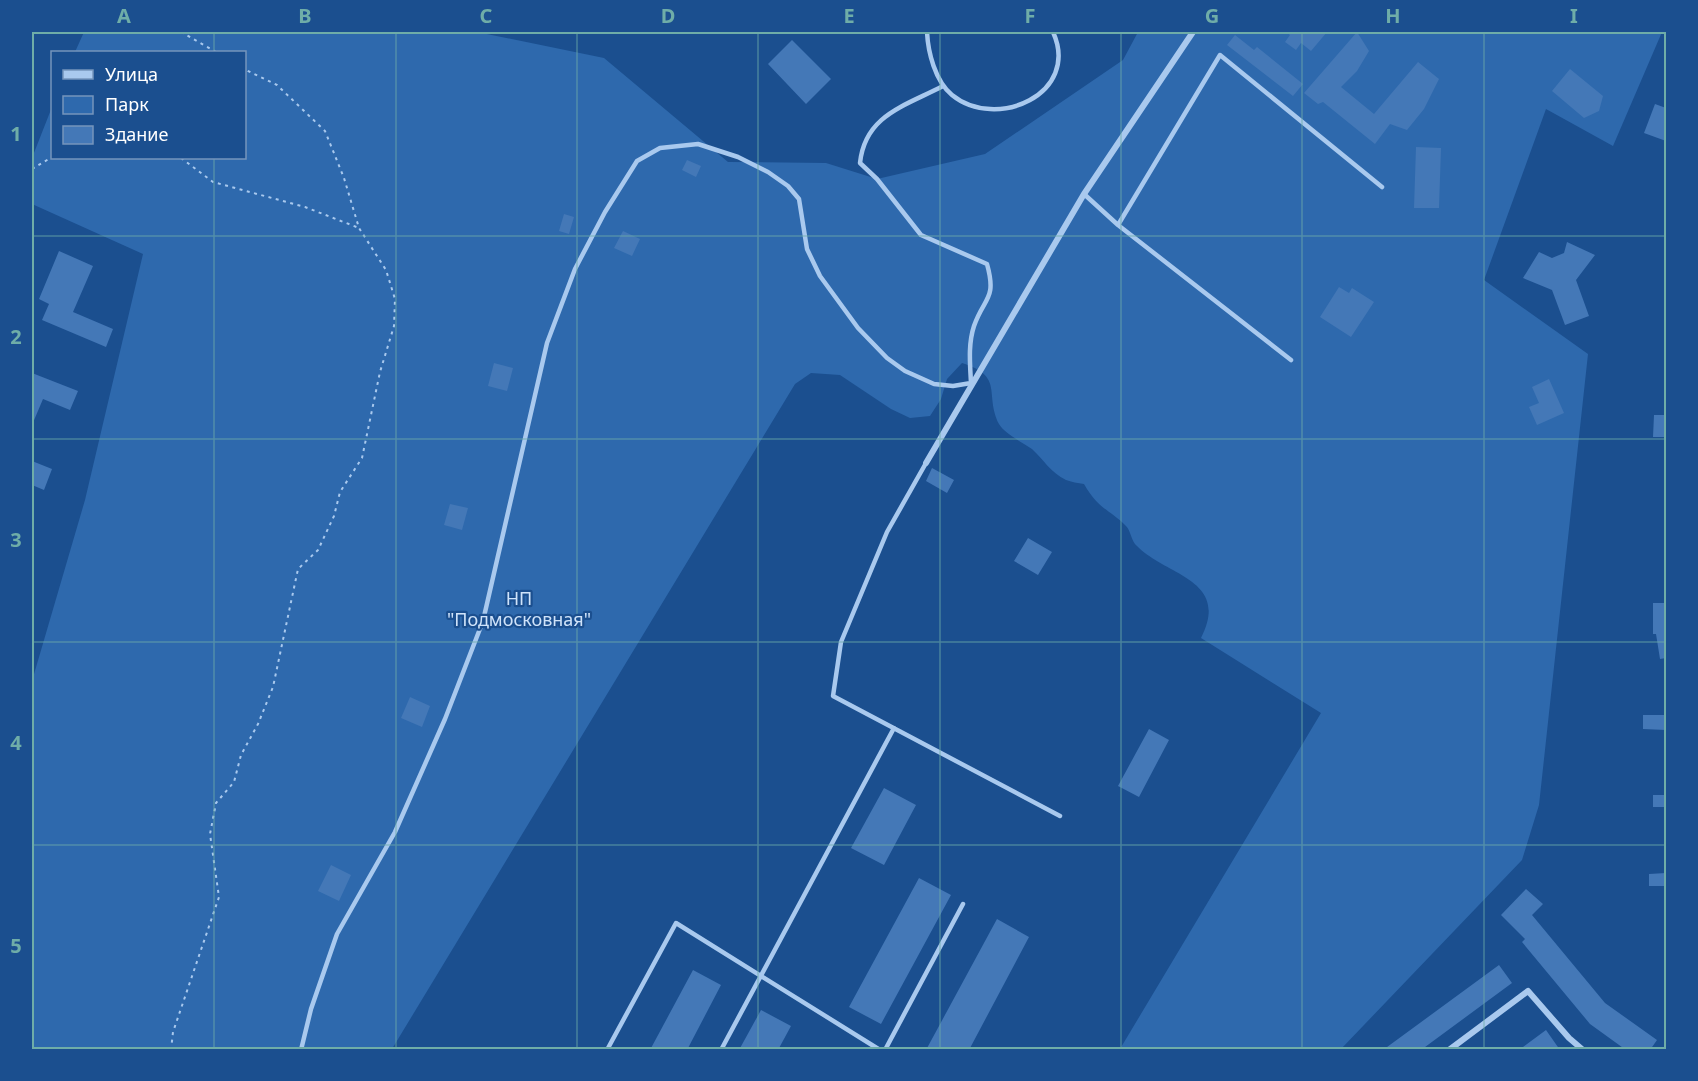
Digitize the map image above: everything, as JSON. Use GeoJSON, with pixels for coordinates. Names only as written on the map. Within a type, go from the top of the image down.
{"type":"FeatureCollection","features":[{"type":"Feature","properties":{"kind":"street"},"geometry":{"type":"LineString","coordinates":[[926,463],[1084,194],[1193,32]]}},
{"type":"Feature","properties":{"kind":"street"},"geometry":{"type":"LineString","coordinates":[[1449,1050],[1528,991],[1569,1038],[1583,1050]]}},
{"type":"Feature","properties":{"kind":"lane"},"geometry":{"type":"LineString","coordinates":[[927,32],[932,61],[944,86],[954,96],[977,106],[1011,107],[1029,102],[1050,85],[1056,70],[1057,40],[1053,32]]}},
{"type":"Feature","properties":{"kind":"lane"},"geometry":{"type":"LineString","coordinates":[[1118,225],[1220,55],[1382,187]]}},
{"type":"Feature","properties":{"kind":"lane"},"geometry":{"type":"LineString","coordinates":[[302,1050],[310,1009],[337,934],[395,832],[445,718],[483,621],[546,343],[575,269],[605,212],[637,161],[660,148],[698,144],[738,157],[768,172],[788,186],[799,199],[807,249],[820,276],[858,328],[887,358],[904,371],[934,384],[953,386],[971,383],[970,348],[974,324],[989,299],[991,281],[987,264],[921,235],[877,179],[860,163],[862,146],[871,128],[892,112],[944,86]]}},
{"type":"Feature","properties":{"kind":"lane"},"geometry":{"type":"LineString","coordinates":[[1084,194],[1118,225],[1291,360]]}},
{"type":"Feature","properties":{"kind":"lane"},"geometry":{"type":"LineString","coordinates":[[926,463],[887,532],[841,642],[833,696],[1060,816]]}},
{"type":"Feature","properties":{"kind":"lane"},"geometry":{"type":"LineString","coordinates":[[721,1050],[894,728]]}},
{"type":"Feature","properties":{"kind":"lane"},"geometry":{"type":"LineString","coordinates":[[885,1050],[963,904]]}},
{"type":"Feature","properties":{"kind":"lane"},"geometry":{"type":"LineString","coordinates":[[607,1050],[676,923],[880,1050]]}},
{"type":"Feature","properties":{"kind":"path"},"geometry":{"type":"LineString","coordinates":[[182,32],[214,51]]}},
{"type":"Feature","properties":{"kind":"path"},"geometry":{"type":"LineString","coordinates":[[171,1050],[173,1032],[219,897],[210,834],[216,803],[234,782],[241,755],[258,724],[273,687],[298,569],[318,550],[334,516],[340,492],[362,458],[380,372],[394,326],[395,299],[386,270],[359,228],[344,178],[325,131],[277,85],[246,70]]}},
{"type":"Feature","properties":{"kind":"path"},"geometry":{"type":"LineString","coordinates":[[32,169],[51,158]]}},
{"type":"Feature","properties":{"kind":"path"},"geometry":{"type":"LineString","coordinates":[[182,159],[213,182],[304,207],[359,228]]}},
{"type":"Feature","properties":{"kind":"green space","name":"НП \"Подмосковная\""},"geometry":{"type":"Polygon","coordinates":[[[84,32],[477,32],[604,58],[728,162],[826,163],[877,179],[985,154],[1123,60],[1138,32],[1662,32],[1613,146],[1546,109],[1484,280],[1588,354],[1539,805],[1522,860],[1341,1049],[1120,1049],[1321,713],[1201,638],[1208,618],[1208,603],[1202,591],[1191,581],[1149,556],[1137,546],[1126,526],[1099,504],[1084,484],[1061,477],[1032,449],[1002,428],[995,413],[989,380],[975,368],[962,363],[947,379],[941,399],[930,416],[910,418],[891,409],[840,375],[811,373],[795,384],[392,1049],[32,1049],[32,681],[85,500],[143,254],[32,204],[32,158],[51,110],[51,159],[246,159],[246,51],[75,51],[84,32]]]}},
{"type":"Feature","properties":{"kind":"building"},"geometry":{"type":"Polygon","coordinates":[[[1286,32],[1327,32],[1311,51],[1301,43],[1296,50],[1285,42],[1290,35],[1286,32]]]}},
{"type":"Feature","properties":{"kind":"building"},"geometry":{"type":"Polygon","coordinates":[[[1357,32],[1369,51],[1357,71],[1341,87],[1374,114],[1418,62],[1439,79],[1424,109],[1407,130],[1390,124],[1375,144],[1323,102],[1318,104],[1304,93],[1357,32]]]}},
{"type":"Feature","properties":{"kind":"building"},"geometry":{"type":"Polygon","coordinates":[[[1235,35],[1254,50],[1257,47],[1303,84],[1293,96],[1227,45],[1235,35]]]}},
{"type":"Feature","properties":{"kind":"building"},"geometry":{"type":"Polygon","coordinates":[[[792,40],[831,79],[806,104],[768,64],[792,40]]]}},
{"type":"Feature","properties":{"kind":"building"},"geometry":{"type":"Polygon","coordinates":[[[1570,69],[1603,96],[1599,111],[1584,118],[1552,91],[1570,69]]]}},
{"type":"Feature","properties":{"kind":"building"},"geometry":{"type":"Polygon","coordinates":[[[1655,104],[1666,108],[1666,141],[1644,133],[1655,104]]]}},
{"type":"Feature","properties":{"kind":"building"},"geometry":{"type":"Polygon","coordinates":[[[1416,147],[1441,148],[1439,208],[1414,208],[1416,147]]]}},
{"type":"Feature","properties":{"kind":"building"},"geometry":{"type":"Polygon","coordinates":[[[687,160],[701,166],[696,177],[682,170],[687,160]]]}},
{"type":"Feature","properties":{"kind":"building"},"geometry":{"type":"Polygon","coordinates":[[[564,214],[574,217],[569,234],[559,231],[564,214]]]}},
{"type":"Feature","properties":{"kind":"building"},"geometry":{"type":"Polygon","coordinates":[[[623,231],[640,239],[632,256],[614,248],[623,231]]]}},
{"type":"Feature","properties":{"kind":"building"},"geometry":{"type":"Polygon","coordinates":[[[1567,242],[1595,255],[1576,280],[1589,316],[1565,325],[1552,290],[1523,278],[1539,252],[1552,258],[1564,253],[1567,242]]]}},
{"type":"Feature","properties":{"kind":"building"},"geometry":{"type":"Polygon","coordinates":[[[59,251],[93,266],[73,312],[113,329],[106,347],[42,320],[49,304],[39,299],[59,251]]]}},
{"type":"Feature","properties":{"kind":"building"},"geometry":{"type":"Polygon","coordinates":[[[1339,287],[1349,293],[1352,288],[1374,302],[1351,337],[1320,317],[1339,287]]]}},
{"type":"Feature","properties":{"kind":"building"},"geometry":{"type":"Polygon","coordinates":[[[494,363],[513,368],[507,391],[488,386],[494,363]]]}},
{"type":"Feature","properties":{"kind":"building"},"geometry":{"type":"Polygon","coordinates":[[[32,373],[78,391],[70,410],[43,399],[32,425],[32,373]]]}},
{"type":"Feature","properties":{"kind":"building"},"geometry":{"type":"Polygon","coordinates":[[[1549,379],[1564,413],[1537,425],[1529,407],[1539,403],[1532,387],[1549,379]]]}},
{"type":"Feature","properties":{"kind":"building"},"geometry":{"type":"Polygon","coordinates":[[[1654,415],[1666,415],[1666,437],[1653,437],[1654,415]]]}},
{"type":"Feature","properties":{"kind":"building"},"geometry":{"type":"Polygon","coordinates":[[[32,461],[52,469],[44,490],[32,485],[32,461]]]}},
{"type":"Feature","properties":{"kind":"building"},"geometry":{"type":"Polygon","coordinates":[[[932,468],[954,480],[947,493],[926,481],[932,468]]]}},
{"type":"Feature","properties":{"kind":"building"},"geometry":{"type":"Polygon","coordinates":[[[450,504],[468,508],[462,530],[444,525],[450,504]]]}},
{"type":"Feature","properties":{"kind":"building"},"geometry":{"type":"Polygon","coordinates":[[[1028,538],[1052,552],[1038,575],[1014,561],[1028,538]]]}},
{"type":"Feature","properties":{"kind":"building"},"geometry":{"type":"Polygon","coordinates":[[[1653,603],[1666,603],[1666,658],[1660,659],[1656,634],[1653,634],[1653,603]]]}},
{"type":"Feature","properties":{"kind":"building"},"geometry":{"type":"Polygon","coordinates":[[[410,697],[430,706],[422,727],[401,718],[410,697]]]}},
{"type":"Feature","properties":{"kind":"building"},"geometry":{"type":"Polygon","coordinates":[[[1643,715],[1666,715],[1666,730],[1643,729],[1643,715]]]}},
{"type":"Feature","properties":{"kind":"building"},"geometry":{"type":"Polygon","coordinates":[[[1149,729],[1169,740],[1139,797],[1118,786],[1149,729]]]}},
{"type":"Feature","properties":{"kind":"building"},"geometry":{"type":"Polygon","coordinates":[[[884,788],[916,805],[884,865],[851,848],[884,788]]]}},
{"type":"Feature","properties":{"kind":"building"},"geometry":{"type":"Polygon","coordinates":[[[1653,795],[1666,795],[1666,807],[1653,807],[1653,795]]]}},
{"type":"Feature","properties":{"kind":"building"},"geometry":{"type":"Polygon","coordinates":[[[331,865],[351,875],[339,901],[318,891],[331,865]]]}},
{"type":"Feature","properties":{"kind":"building"},"geometry":{"type":"Polygon","coordinates":[[[1666,873],[1666,886],[1649,886],[1649,874],[1666,873]]]}},
{"type":"Feature","properties":{"kind":"building"},"geometry":{"type":"Polygon","coordinates":[[[919,878],[951,895],[881,1024],[849,1007],[919,878]]]}},
{"type":"Feature","properties":{"kind":"building"},"geometry":{"type":"Polygon","coordinates":[[[1526,889],[1543,904],[1532,915],[1605,1003],[1657,1040],[1650,1050],[1626,1050],[1590,1024],[1522,942],[1525,939],[1501,915],[1526,889]]]}},
{"type":"Feature","properties":{"kind":"building"},"geometry":{"type":"Polygon","coordinates":[[[997,919],[1029,937],[969,1050],[926,1050],[997,919]]]}},
{"type":"Feature","properties":{"kind":"building"},"geometry":{"type":"Polygon","coordinates":[[[1499,965],[1512,983],[1421,1050],[1383,1050],[1499,965]]]}},
{"type":"Feature","properties":{"kind":"building"},"geometry":{"type":"Polygon","coordinates":[[[693,970],[721,985],[687,1050],[650,1050],[693,970]]]}},
{"type":"Feature","properties":{"kind":"building"},"geometry":{"type":"Polygon","coordinates":[[[761,1010],[791,1026],[778,1050],[739,1050],[761,1010]]]}},
{"type":"Feature","properties":{"kind":"building"},"geometry":{"type":"Polygon","coordinates":[[[1546,1030],[1560,1050],[1519,1050],[1546,1030]]]}}]}
